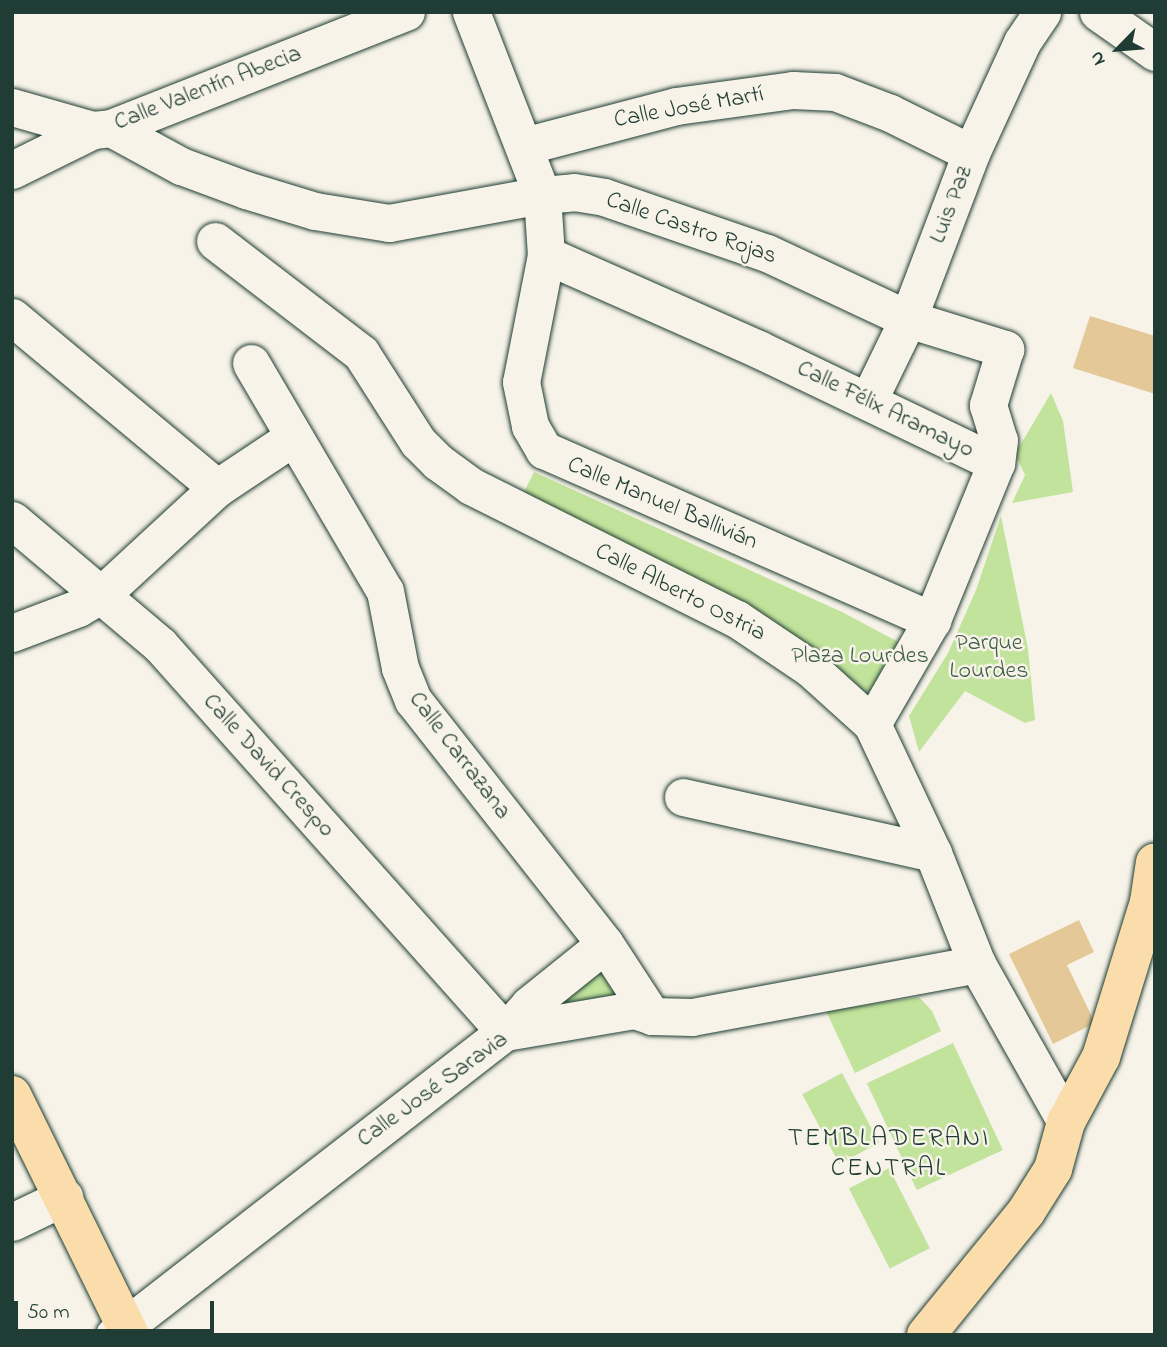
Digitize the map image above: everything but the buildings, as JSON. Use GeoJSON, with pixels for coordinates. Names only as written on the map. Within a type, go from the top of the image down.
{"type":"FeatureCollection","features":[{"type":"Feature","properties":{"kind":"main road"},"geometry":{"type":"LineString","coordinates":[[926,1335],[1026,1212],[1053,1169],[1066,1122],[1101,1056],[1152,904],[1155,862]]}},
{"type":"Feature","properties":{"kind":"main road"},"geometry":{"type":"LineString","coordinates":[[12,1095],[64,1197],[124,1332]]}},
{"type":"Feature","properties":{"kind":"street","name":"Calle Valentín Abecia"},"geometry":{"type":"LineString","coordinates":[[12,170],[102,129],[406,12]]}},
{"type":"Feature","properties":{"kind":"street","name":"Calle Manuel Ballivián"},"geometry":{"type":"LineString","coordinates":[[471,12],[542,195],[546,255],[521,382],[530,426],[544,450],[932,620]]}},
{"type":"Feature","properties":{"kind":"street","name":"Luis Paz"},"geometry":{"type":"LineString","coordinates":[[868,401],[908,319],[971,153],[1022,41],[1042,12]]}},
{"type":"Feature","properties":{"kind":"street"},"geometry":{"type":"LineString","coordinates":[[1098,12],[1155,52]]}},
{"type":"Feature","properties":{"kind":"street","name":"Calle José Martí"},"geometry":{"type":"LineString","coordinates":[[524,146],[676,106],[793,90],[835,92],[890,113],[971,153]]}},
{"type":"Feature","properties":{"kind":"street"},"geometry":{"type":"LineString","coordinates":[[12,107],[102,129]]}},
{"type":"Feature","properties":{"kind":"street","name":"Calle Castro Rojas"},"geometry":{"type":"LineString","coordinates":[[102,129],[181,166],[315,211],[388,223],[542,195],[574,192],[632,205],[766,253],[908,319],[1005,349],[988,405],[999,440],[996,464]]}},
{"type":"Feature","properties":{"kind":"street","name":"Calle Alberto Ostria"},"geometry":{"type":"LineString","coordinates":[[215,241],[361,353],[418,442],[438,462],[471,486],[737,619],[810,668],[872,724],[933,853],[976,964],[1066,1122]]}},
{"type":"Feature","properties":{"kind":"street","name":"Calle Félix Aramayo"},"geometry":{"type":"LineString","coordinates":[[546,255],[868,401],[996,464],[932,620],[872,724]]}},
{"type":"Feature","properties":{"kind":"street"},"geometry":{"type":"LineString","coordinates":[[12,317],[217,488]]}},
{"type":"Feature","properties":{"kind":"street","name":"Calle Carrazana"},"geometry":{"type":"LineString","coordinates":[[251,363],[292,438],[385,590],[400,668],[414,700],[606,944],[652,1016]]}},
{"type":"Feature","properties":{"kind":"street"},"geometry":{"type":"LineString","coordinates":[[12,633],[78,608],[102,594],[217,488],[292,438]]}},
{"type":"Feature","properties":{"kind":"street","name":"Calle David Crespo"},"geometry":{"type":"LineString","coordinates":[[12,520],[160,645],[505,1032]]}},
{"type":"Feature","properties":{"kind":"street"},"geometry":{"type":"LineString","coordinates":[[683,797],[933,853]]}},
{"type":"Feature","properties":{"kind":"street"},"geometry":{"type":"LineString","coordinates":[[505,1032],[529,1005],[606,944]]}},
{"type":"Feature","properties":{"kind":"street","name":"Calle José Saravia"},"geometry":{"type":"LineString","coordinates":[[124,1332],[505,1032],[634,1010],[652,1016],[692,1017],[976,964]]}},
{"type":"Feature","properties":{"kind":"street"},"geometry":{"type":"LineString","coordinates":[[12,1222],[64,1197]]}},
{"type":"Feature","properties":{"kind":"green space"},"geometry":{"type":"Polygon","coordinates":[[[1051,393],[1063,421],[1073,492],[1012,503],[1025,475],[1015,454],[1051,393]]]}},
{"type":"Feature","properties":{"kind":"green space","name":"Plaza Lourdes"},"geometry":{"type":"Polygon","coordinates":[[[534,472],[842,612],[902,644],[876,690],[853,693],[518,504],[534,472]]]}},
{"type":"Feature","properties":{"kind":"green space","name":"Parque Lourdes"},"geometry":{"type":"Polygon","coordinates":[[[1001,516],[1028,649],[1035,720],[1025,723],[965,691],[919,752],[909,716],[948,653],[976,590],[1001,516]]]}},
{"type":"Feature","properties":{"kind":"green space"},"geometry":{"type":"Polygon","coordinates":[[[601,958],[630,993],[546,1012],[601,958]]]}},
{"type":"Feature","properties":{"kind":"green space"},"geometry":{"type":"Polygon","coordinates":[[[919,997],[932,1011],[941,1031],[855,1073],[826,1011],[919,997]]]}},
{"type":"Feature","properties":{"kind":"green space"},"geometry":{"type":"Polygon","coordinates":[[[953,1043],[1003,1150],[917,1190],[867,1083],[953,1043]]]}},
{"type":"Feature","properties":{"kind":"green space"},"geometry":{"type":"Polygon","coordinates":[[[842,1073],[879,1143],[839,1164],[802,1094],[842,1073]]]}},
{"type":"Feature","properties":{"kind":"green space"},"geometry":{"type":"Polygon","coordinates":[[[889,1168],[930,1248],[890,1269],[849,1188],[889,1168]]]}},
{"type":"Feature","properties":{"kind":"district","name":"TEMBLADERANI CENTRAL"},"geometry":{"type":"Point","coordinates":[889,1155]}}]}
